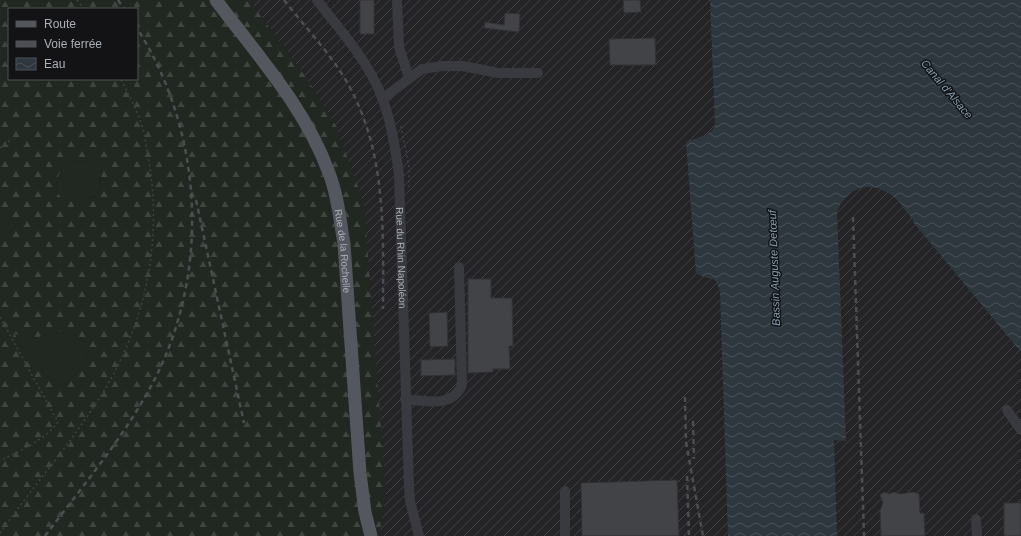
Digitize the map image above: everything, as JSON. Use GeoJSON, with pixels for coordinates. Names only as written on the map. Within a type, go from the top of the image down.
{"type":"FeatureCollection","features":[{"type":"Feature","properties":{"kind":"main road","name":"Rue de la Rochelle"},"geometry":{"type":"LineString","coordinates":[[216,0],[291,98],[306,123],[330,174],[344,244],[360,472],[365,512],[371,536]]}},
{"type":"Feature","properties":{"kind":"street","name":"Rue du Rhin Napoléon"},"geometry":{"type":"LineString","coordinates":[[316,0],[366,65],[388,115],[395,144],[399,175],[409,487],[410,501],[419,536]]}},
{"type":"Feature","properties":{"kind":"street"},"geometry":{"type":"LineString","coordinates":[[397,0],[399,47],[409,78]]}},
{"type":"Feature","properties":{"kind":"street"},"geometry":{"type":"LineString","coordinates":[[382,99],[422,69],[442,66],[463,66],[498,73],[538,73]]}},
{"type":"Feature","properties":{"kind":"street"},"geometry":{"type":"LineString","coordinates":[[405,399],[446,401],[457,394],[462,385],[459,267]]}},
{"type":"Feature","properties":{"kind":"street"},"geometry":{"type":"LineString","coordinates":[[1007,410],[1021,430]]}},
{"type":"Feature","properties":{"kind":"street"},"geometry":{"type":"LineString","coordinates":[[565,491],[565,536]]}},
{"type":"Feature","properties":{"kind":"street"},"geometry":{"type":"LineString","coordinates":[[976,519],[977,536]]}},
{"type":"Feature","properties":{"kind":"path"},"geometry":{"type":"LineString","coordinates":[[77,0],[83,8]]}},
{"type":"Feature","properties":{"kind":"path"},"geometry":{"type":"LineString","coordinates":[[0,533],[78,429],[105,389],[120,363],[132,333],[147,284],[154,224],[152,177],[142,124],[121,80]]}},
{"type":"Feature","properties":{"kind":"path"},"geometry":{"type":"LineString","coordinates":[[0,148],[12,139]]}},
{"type":"Feature","properties":{"kind":"path"},"geometry":{"type":"LineString","coordinates":[[0,317],[58,422],[52,430],[35,442],[0,461]]}},
{"type":"Feature","properties":{"kind":"shaded area"},"geometry":{"type":"Polygon","coordinates":[[[249,0],[814,0],[1021,248],[1021,536],[379,536],[386,493],[306,77],[249,0]]]}},
{"type":"Feature","properties":{"kind":"green space"},"geometry":{"type":"Polygon","coordinates":[[[0,0],[249,0],[306,77],[336,126],[364,203],[386,493],[379,536],[0,536],[0,239],[16,226],[0,205],[0,0]],[[65,161],[58,177],[56,192],[62,198],[74,198],[86,201],[96,196],[91,190],[100,183],[102,173],[95,162],[65,161]],[[60,332],[33,338],[15,334],[20,345],[32,351],[45,376],[66,383],[80,367],[87,352],[86,344],[82,339],[73,334],[60,332]]]}},
{"type":"Feature","properties":{"kind":"green space"},"geometry":{"type":"Polygon","coordinates":[[[65,161],[95,162],[102,173],[96,195],[86,201],[74,198],[62,198],[56,192],[58,177],[65,161]]]}},
{"type":"Feature","properties":{"kind":"green space"},"geometry":{"type":"Polygon","coordinates":[[[0,205],[16,226],[0,239],[0,205]]]}},
{"type":"Feature","properties":{"kind":"green space"},"geometry":{"type":"Polygon","coordinates":[[[60,332],[73,334],[82,339],[86,344],[87,352],[80,367],[66,383],[45,376],[32,351],[20,345],[15,333],[33,338],[60,332]]]}},
{"type":"Feature","properties":{"kind":"water"},"geometry":{"type":"Polygon","coordinates":[[[710,0],[1021,0],[1021,352],[893,196],[874,187],[866,187],[852,192],[846,197],[837,212],[846,441],[834,440],[837,536],[728,536],[720,290],[715,280],[696,274],[686,142],[711,132],[715,125],[710,0]]]}},
{"type":"Feature","properties":{"kind":"building"},"geometry":{"type":"Polygon","coordinates":[[[360,0],[374,0],[374,34],[360,34],[360,0]]]}},
{"type":"Feature","properties":{"kind":"building"},"geometry":{"type":"Polygon","coordinates":[[[623,0],[640,0],[641,12],[624,13],[623,0]]]}},
{"type":"Feature","properties":{"kind":"building"},"geometry":{"type":"Polygon","coordinates":[[[505,13],[520,14],[519,32],[484,28],[485,22],[504,25],[505,13]]]}},
{"type":"Feature","properties":{"kind":"building"},"geometry":{"type":"Polygon","coordinates":[[[655,38],[656,65],[610,65],[609,39],[655,38]]]}},
{"type":"Feature","properties":{"kind":"building"},"geometry":{"type":"Polygon","coordinates":[[[468,279],[491,279],[491,298],[512,298],[513,346],[509,346],[510,369],[493,369],[493,372],[468,373],[468,279]]]}},
{"type":"Feature","properties":{"kind":"building"},"geometry":{"type":"Polygon","coordinates":[[[447,312],[448,346],[430,347],[429,313],[447,312]]]}},
{"type":"Feature","properties":{"kind":"building"},"geometry":{"type":"Polygon","coordinates":[[[455,359],[455,375],[421,376],[421,360],[455,359]]]}},
{"type":"Feature","properties":{"kind":"building"},"geometry":{"type":"Polygon","coordinates":[[[677,480],[679,536],[582,536],[581,483],[677,480]]]}},
{"type":"Feature","properties":{"kind":"building"},"geometry":{"type":"Polygon","coordinates":[[[884,492],[889,494],[894,492],[900,494],[914,492],[919,494],[920,513],[924,513],[925,536],[881,536],[880,511],[883,503],[880,495],[884,492]]]}},
{"type":"Feature","properties":{"kind":"building"},"geometry":{"type":"Polygon","coordinates":[[[1004,503],[1021,503],[1021,536],[1004,536],[1004,503]]]}},
{"type":"Feature","properties":{"kind":"railway"},"geometry":{"type":"LineString","coordinates":[[118,0],[123,8]]}},
{"type":"Feature","properties":{"kind":"railway"},"geometry":{"type":"LineString","coordinates":[[284,0],[326,51],[348,84],[361,111],[370,138],[380,194],[383,251],[383,309]]}},
{"type":"Feature","properties":{"kind":"railway"},"geometry":{"type":"LineString","coordinates":[[45,536],[100,464],[139,408],[170,345],[183,300],[191,254],[192,206],[187,160],[176,114],[160,70],[138,30]]}},
{"type":"Feature","properties":{"kind":"railway"},"geometry":{"type":"LineString","coordinates":[[196,200],[244,423]]}},
{"type":"Feature","properties":{"kind":"railway"},"geometry":{"type":"LineString","coordinates":[[853,217],[864,536]]}},
{"type":"Feature","properties":{"kind":"railway"},"geometry":{"type":"LineString","coordinates":[[685,397],[686,442],[703,536]]}},
{"type":"Feature","properties":{"kind":"railway"},"geometry":{"type":"LineString","coordinates":[[693,421],[694,459]]}},
{"type":"Feature","properties":{"kind":"railway"},"geometry":{"type":"LineString","coordinates":[[687,476],[689,536]]}},
{"type":"Feature","properties":{"kind":"water label","name":"Canal d'Alsace"},"geometry":{"type":"Point","coordinates":[947,89]}},
{"type":"Feature","properties":{"kind":"water label","name":"Bassin Auguste Detœuf"},"geometry":{"type":"Point","coordinates":[774,268]}}]}
